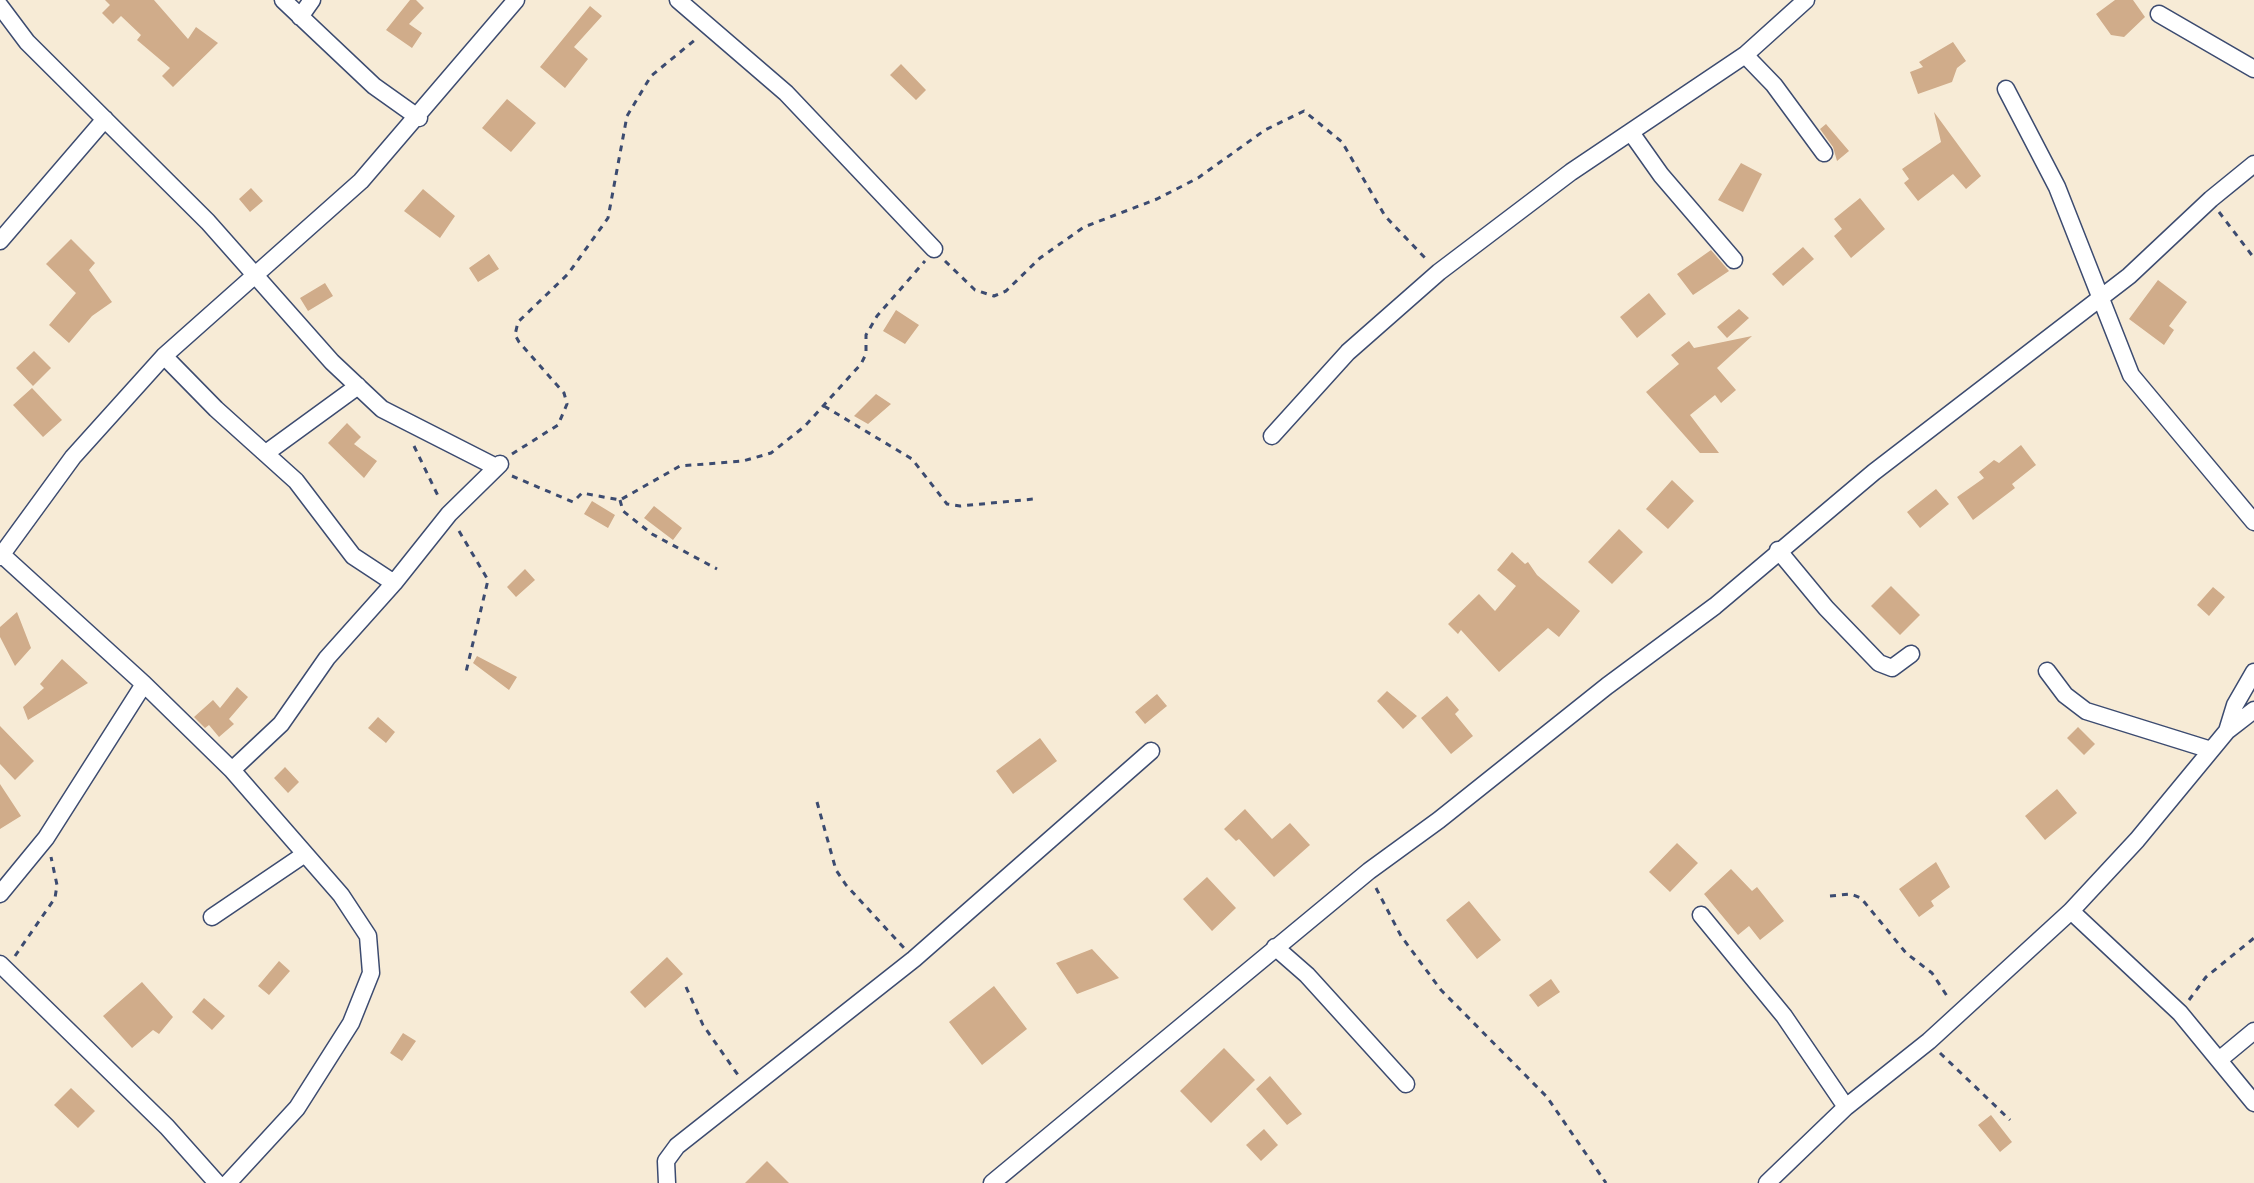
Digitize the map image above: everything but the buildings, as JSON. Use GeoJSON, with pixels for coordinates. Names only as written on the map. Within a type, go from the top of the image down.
{"type":"FeatureCollection","features":[{"type":"Feature","properties":{"kind":"street"},"geometry":{"type":"LineString","coordinates":[[283,0],[374,86],[419,118]]}},
{"type":"Feature","properties":{"kind":"street"},"geometry":{"type":"LineString","coordinates":[[300,17],[312,0]]}},
{"type":"Feature","properties":{"kind":"street"},"geometry":{"type":"LineString","coordinates":[[228,1183],[271,1138],[327,1066],[351,1023],[371,973],[372,955],[362,924],[232,770],[144,684],[1,555],[73,457],[164,356],[361,181],[419,118],[516,0]]}},
{"type":"Feature","properties":{"kind":"street"},"geometry":{"type":"LineString","coordinates":[[678,0],[786,93],[934,249]]}},
{"type":"Feature","properties":{"kind":"street"},"geometry":{"type":"LineString","coordinates":[[1272,436],[1348,352],[1439,272],[1571,172],[1632,134],[1745,55],[1806,0]]}},
{"type":"Feature","properties":{"kind":"street"},"geometry":{"type":"LineString","coordinates":[[0,6],[27,42],[257,274],[301,328],[382,409],[496,467],[449,514],[394,583],[327,658],[281,724],[232,770]]}},
{"type":"Feature","properties":{"kind":"street"},"geometry":{"type":"LineString","coordinates":[[2159,14],[2254,69]]}},
{"type":"Feature","properties":{"kind":"street"},"geometry":{"type":"LineString","coordinates":[[1745,55],[1774,85],[1824,153]]}},
{"type":"Feature","properties":{"kind":"street"},"geometry":{"type":"LineString","coordinates":[[2006,89],[2057,187],[2131,375],[2254,522]]}},
{"type":"Feature","properties":{"kind":"street"},"geometry":{"type":"LineString","coordinates":[[0,241],[105,119]]}},
{"type":"Feature","properties":{"kind":"street"},"geometry":{"type":"LineString","coordinates":[[1632,134],[1661,175],[1734,260]]}},
{"type":"Feature","properties":{"kind":"street"},"geometry":{"type":"LineString","coordinates":[[992,1183],[1369,871],[1715,606],[1778,550],[2101,298],[2254,164]]}},
{"type":"Feature","properties":{"kind":"street"},"geometry":{"type":"LineString","coordinates":[[164,356],[296,481],[353,556],[394,583]]}},
{"type":"Feature","properties":{"kind":"street"},"geometry":{"type":"LineString","coordinates":[[266,453],[358,386]]}},
{"type":"Feature","properties":{"kind":"street"},"geometry":{"type":"LineString","coordinates":[[1778,550],[1826,608],[1879,663],[1892,668],[1911,654]]}},
{"type":"Feature","properties":{"kind":"street"},"geometry":{"type":"LineString","coordinates":[[2047,671],[2073,702],[2097,716],[2211,750]]}},
{"type":"Feature","properties":{"kind":"street"},"geometry":{"type":"LineString","coordinates":[[2227,731],[2235,705],[2254,672]]}},
{"type":"Feature","properties":{"kind":"street"},"geometry":{"type":"LineString","coordinates":[[0,894],[46,838],[144,684]]}},
{"type":"Feature","properties":{"kind":"street"},"geometry":{"type":"LineString","coordinates":[[1767,1183],[1846,1107],[1929,1041],[2071,911],[2137,840],[2227,731],[2254,710]]}},
{"type":"Feature","properties":{"kind":"street"},"geometry":{"type":"LineString","coordinates":[[667,1183],[666,1161],[677,1146],[914,959],[1151,751]]}},
{"type":"Feature","properties":{"kind":"street"},"geometry":{"type":"LineString","coordinates":[[212,917],[305,854]]}},
{"type":"Feature","properties":{"kind":"street"},"geometry":{"type":"LineString","coordinates":[[2071,911],[2180,1013],[2254,1103]]}},
{"type":"Feature","properties":{"kind":"street"},"geometry":{"type":"LineString","coordinates":[[1701,915],[1784,1016],[1846,1107]]}},
{"type":"Feature","properties":{"kind":"street"},"geometry":{"type":"LineString","coordinates":[[1275,947],[1307,975],[1406,1084]]}},
{"type":"Feature","properties":{"kind":"street"},"geometry":{"type":"LineString","coordinates":[[3,967],[167,1127],[217,1183]]}},
{"type":"Feature","properties":{"kind":"street"},"geometry":{"type":"LineString","coordinates":[[2219,1060],[2254,1031]]}},
{"type":"Feature","properties":{"kind":"path"},"geometry":{"type":"LineString","coordinates":[[496,467],[558,425],[567,410],[564,393],[515,335],[518,322],[568,274],[608,218],[622,134],[641,89],[659,67],[690,47],[706,26]]}},
{"type":"Feature","properties":{"kind":"path"},"geometry":{"type":"LineString","coordinates":[[496,467],[573,502],[582,493],[620,500],[680,466],[743,461],[771,453],[785,444],[824,406],[861,364],[866,354],[866,335],[877,316],[934,249],[975,290],[994,296],[1006,291],[1040,258],[1084,227],[1198,178],[1265,130],[1304,111],[1342,142],[1385,216],[1439,272]]}},
{"type":"Feature","properties":{"kind":"path"},"geometry":{"type":"LineString","coordinates":[[2211,199],[2254,258]]}},
{"type":"Feature","properties":{"kind":"path"},"geometry":{"type":"LineString","coordinates":[[824,406],[912,459],[947,504],[960,506],[1034,499]]}},
{"type":"Feature","properties":{"kind":"path"},"geometry":{"type":"LineString","coordinates":[[402,421],[434,490],[488,580],[466,672]]}},
{"type":"Feature","properties":{"kind":"path"},"geometry":{"type":"LineString","coordinates":[[620,500],[623,511],[652,534],[717,569]]}},
{"type":"Feature","properties":{"kind":"path"},"geometry":{"type":"LineString","coordinates":[[817,802],[830,855],[846,885],[914,959]]}},
{"type":"Feature","properties":{"kind":"path"},"geometry":{"type":"LineString","coordinates":[[3,967],[55,898],[56,874],[46,838]]}},
{"type":"Feature","properties":{"kind":"path"},"geometry":{"type":"LineString","coordinates":[[1369,871],[1381,899],[1418,960],[1441,990],[1547,1097],[1606,1183]]}},
{"type":"Feature","properties":{"kind":"path"},"geometry":{"type":"LineString","coordinates":[[1830,896],[1851,894],[1861,898],[1906,953],[1932,973],[1959,1012]]}},
{"type":"Feature","properties":{"kind":"path"},"geometry":{"type":"LineString","coordinates":[[2180,1013],[2206,977],[2254,938]]}},
{"type":"Feature","properties":{"kind":"path"},"geometry":{"type":"LineString","coordinates":[[686,987],[703,1025],[749,1092]]}},
{"type":"Feature","properties":{"kind":"path"},"geometry":{"type":"LineString","coordinates":[[1929,1041],[2010,1120]]}}]}
